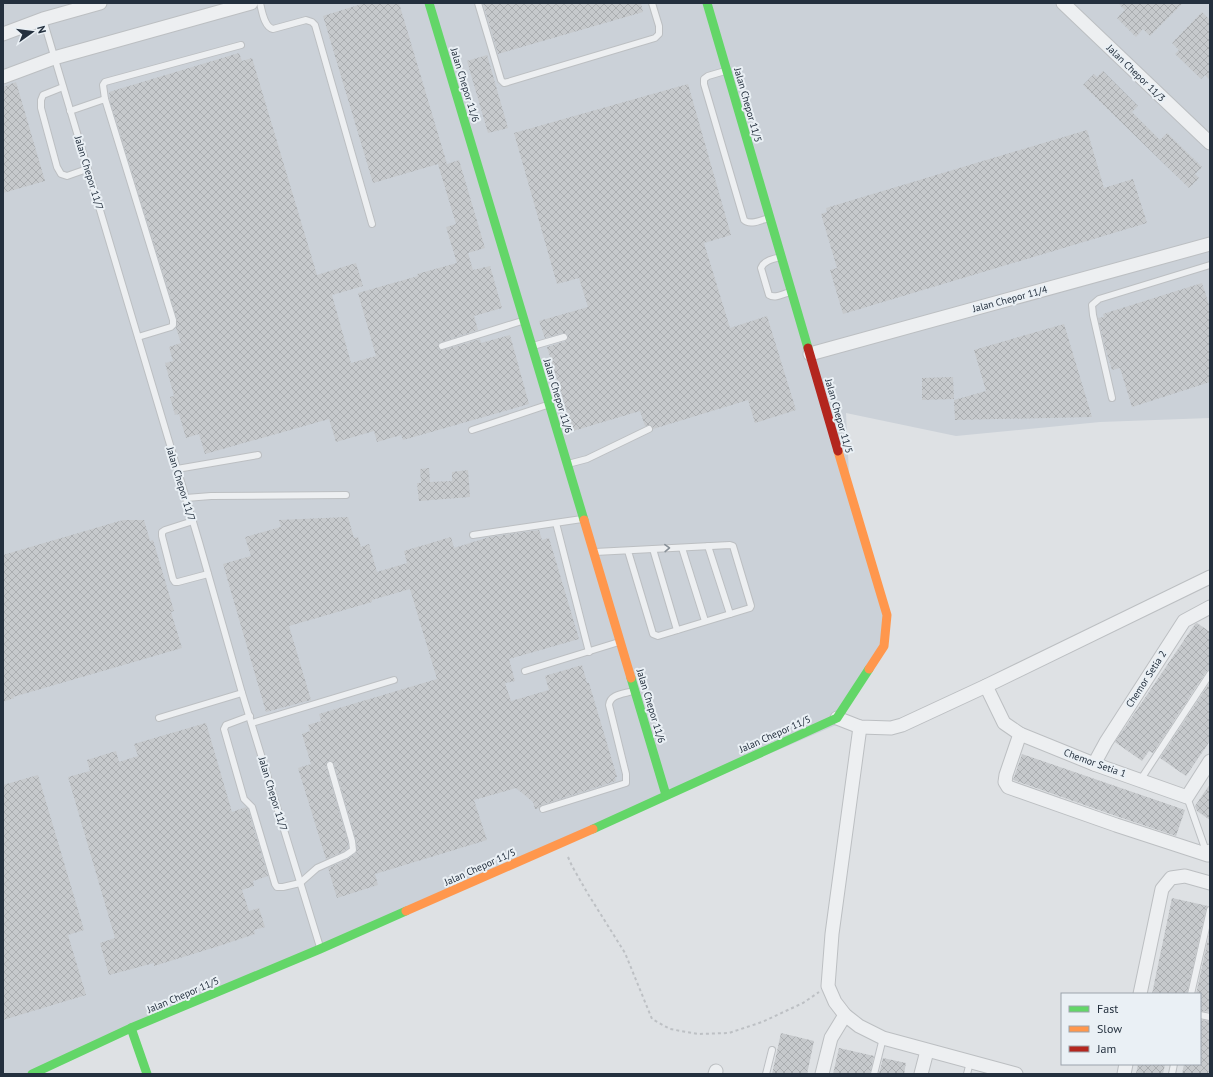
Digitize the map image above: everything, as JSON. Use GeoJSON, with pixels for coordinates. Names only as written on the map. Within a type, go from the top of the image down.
{"type":"FeatureCollection","features":[{"type":"Feature","properties":{"kind":"street"},"geometry":{"type":"LineString","coordinates":[[3,34],[43,19],[100,3]]}},
{"type":"Feature","properties":{"kind":"street"},"geometry":{"type":"LineString","coordinates":[[3,77],[54,58],[251,3]]}},
{"type":"Feature","properties":{"kind":"street","name":"Jalan Chepor 11/6"},"geometry":{"type":"LineString","coordinates":[[429,3],[666,795]]}},
{"type":"Feature","properties":{"kind":"street","name":"Jalan Chepor 11/5"},"geometry":{"type":"LineString","coordinates":[[32,1074],[46,1071],[131,1028],[320,949],[562,843],[837,718],[884,646],[887,615],[850,495],[707,3]]}},
{"type":"Feature","properties":{"kind":"street","name":"Jalan Chepor 11/3"},"geometry":{"type":"LineString","coordinates":[[1063,3],[1210,143]]}},
{"type":"Feature","properties":{"kind":"street","name":"Jalan Chepor 11/4"},"geometry":{"type":"LineString","coordinates":[[810,354],[1210,244]]}},
{"type":"Feature","properties":{"kind":"street"},"geometry":{"type":"LineString","coordinates":[[837,718],[860,727],[891,728],[902,725],[986,686],[1210,577]]}},
{"type":"Feature","properties":{"kind":"street","name":"Chemor Setia 2"},"geometry":{"type":"LineString","coordinates":[[1094,764],[1106,742],[1184,621],[1210,607]]}},
{"type":"Feature","properties":{"kind":"street","name":"Chemor Setia 1"},"geometry":{"type":"LineString","coordinates":[[986,686],[1004,723],[1020,734],[1094,764],[1141,779],[1187,797]]}},
{"type":"Feature","properties":{"kind":"street"},"geometry":{"type":"LineString","coordinates":[[860,727],[832,934],[828,986],[835,1002],[845,1015],[859,1026],[883,1038],[927,1050],[969,1068],[1016,1074]]}},
{"type":"Feature","properties":{"kind":"street"},"geometry":{"type":"LineString","coordinates":[[1020,734],[1006,775],[1005,782],[1008,787],[1116,825],[1209,853]]}},
{"type":"Feature","properties":{"kind":"street"},"geometry":{"type":"LineString","coordinates":[[1187,797],[1210,761]]}},
{"type":"Feature","properties":{"kind":"street"},"geometry":{"type":"LineString","coordinates":[[1140,993],[1162,889],[1171,878],[1185,876],[1210,883]]}},
{"type":"Feature","properties":{"kind":"street"},"geometry":{"type":"LineString","coordinates":[[822,1074],[830,1038],[845,1015]]}},
{"type":"Feature","properties":{"kind":"street"},"geometry":{"type":"LineString","coordinates":[[131,1028],[147,1074]]}},
{"type":"Feature","properties":{"kind":"street"},"geometry":{"type":"LineString","coordinates":[[921,1074],[927,1050]]}},
{"type":"Feature","properties":{"kind":"lane"},"geometry":{"type":"LineString","coordinates":[[260,3],[267,25],[272,29],[306,20],[315,25],[372,224]]}},
{"type":"Feature","properties":{"kind":"lane"},"geometry":{"type":"LineString","coordinates":[[478,3],[501,80],[504,83],[655,38],[659,34],[652,3]]}},
{"type":"Feature","properties":{"kind":"lane","name":"Jalan Chepor 11/7"},"geometry":{"type":"LineString","coordinates":[[43,19],[186,498],[242,693],[320,949]]}},
{"type":"Feature","properties":{"kind":"lane"},"geometry":{"type":"LineString","coordinates":[[138,337],[173,325],[103,85],[105,82],[240,45]]}},
{"type":"Feature","properties":{"kind":"lane"},"geometry":{"type":"LineString","coordinates":[[727,71],[708,76],[704,79],[708,99],[744,220],[746,223],[750,223],[770,218]]}},
{"type":"Feature","properties":{"kind":"lane"},"geometry":{"type":"LineString","coordinates":[[63,87],[43,95],[41,100],[41,108],[57,166],[61,174],[67,176],[87,169]]}},
{"type":"Feature","properties":{"kind":"lane"},"geometry":{"type":"LineString","coordinates":[[70,110],[106,99]]}},
{"type":"Feature","properties":{"kind":"lane"},"geometry":{"type":"LineString","coordinates":[[781,257],[762,264],[761,268],[769,295],[771,297],[791,291]]}},
{"type":"Feature","properties":{"kind":"lane"},"geometry":{"type":"LineString","coordinates":[[1112,398],[1092,305],[1099,299],[1210,265]]}},
{"type":"Feature","properties":{"kind":"lane"},"geometry":{"type":"LineString","coordinates":[[442,346],[524,321]]}},
{"type":"Feature","properties":{"kind":"lane"},"geometry":{"type":"LineString","coordinates":[[532,347],[564,337]]}},
{"type":"Feature","properties":{"kind":"lane"},"geometry":{"type":"LineString","coordinates":[[472,430],[549,405]]}},
{"type":"Feature","properties":{"kind":"lane"},"geometry":{"type":"LineString","coordinates":[[567,464],[587,459],[649,429]]}},
{"type":"Feature","properties":{"kind":"lane"},"geometry":{"type":"LineString","coordinates":[[177,469],[258,455]]}},
{"type":"Feature","properties":{"kind":"lane"},"geometry":{"type":"LineString","coordinates":[[186,498],[211,496],[346,495]]}},
{"type":"Feature","properties":{"kind":"lane"},"geometry":{"type":"LineString","coordinates":[[473,535],[583,519]]}},
{"type":"Feature","properties":{"kind":"lane"},"geometry":{"type":"LineString","coordinates":[[192,522],[162,532],[173,579],[175,582],[178,582],[208,574]]}},
{"type":"Feature","properties":{"kind":"lane"},"geometry":{"type":"LineString","coordinates":[[556,523],[589,652]]}},
{"type":"Feature","properties":{"kind":"lane"},"geometry":{"type":"LineString","coordinates":[[593,552],[628,550],[682,548],[730,545],[734,546],[751,606],[750,608],[658,636],[653,634],[628,550]]}},
{"type":"Feature","properties":{"kind":"lane"},"geometry":{"type":"LineString","coordinates":[[708,546],[730,614]]}},
{"type":"Feature","properties":{"kind":"lane"},"geometry":{"type":"LineString","coordinates":[[682,548],[705,621]]}},
{"type":"Feature","properties":{"kind":"lane"},"geometry":{"type":"LineString","coordinates":[[653,549],[677,630]]}},
{"type":"Feature","properties":{"kind":"lane"},"geometry":{"type":"LineString","coordinates":[[525,671],[620,642]]}},
{"type":"Feature","properties":{"kind":"lane"},"geometry":{"type":"LineString","coordinates":[[1141,779],[1210,674]]}},
{"type":"Feature","properties":{"kind":"lane"},"geometry":{"type":"LineString","coordinates":[[252,723],[394,680]]}},
{"type":"Feature","properties":{"kind":"lane"},"geometry":{"type":"LineString","coordinates":[[543,809],[626,783],[626,774],[609,705],[612,698],[635,691]]}},
{"type":"Feature","properties":{"kind":"lane"},"geometry":{"type":"LineString","coordinates":[[159,718],[242,693]]}},
{"type":"Feature","properties":{"kind":"lane"},"geometry":{"type":"LineString","coordinates":[[250,716],[226,725],[224,729],[244,799],[252,807],[277,887],[300,883],[317,868],[346,855],[353,850],[352,841],[330,765]]}},
{"type":"Feature","properties":{"kind":"lane"},"geometry":{"type":"LineString","coordinates":[[1187,797],[1209,853]]}},
{"type":"Feature","properties":{"kind":"lane"},"geometry":{"type":"LineString","coordinates":[[1190,993],[1210,910]]}},
{"type":"Feature","properties":{"kind":"lane"},"geometry":{"type":"LineString","coordinates":[[874,1074],[883,1038]]}},
{"type":"Feature","properties":{"kind":"lane"},"geometry":{"type":"LineString","coordinates":[[766,1074],[772,1050]]}},
{"type":"Feature","properties":{"kind":"path"},"geometry":{"type":"LineString","coordinates":[[562,843],[572,866],[588,894],[625,953],[652,1019],[670,1029],[698,1034],[729,1033],[762,1022],[803,1003],[828,986]]}},
{"type":"Feature","properties":{"kind":"shaded area"},"geometry":{"type":"Polygon","coordinates":[[[3,3],[1210,3],[1210,418],[1100,422],[956,436],[846,413],[850,495],[887,615],[884,646],[836,725],[32,1074],[3,1074],[3,3]]]}},
{"type":"Feature","properties":{"kind":"building"},"geometry":{"type":"Polygon","coordinates":[[[365,3],[399,3],[447,164],[459,160],[485,248],[468,253],[473,270],[490,266],[502,308],[474,316],[478,330],[441,342],[438,345],[438,348],[443,350],[480,339],[481,343],[510,335],[529,404],[403,440],[401,435],[377,442],[374,431],[336,442],[329,419],[205,454],[199,434],[186,438],[179,414],[175,415],[170,397],[174,396],[165,363],[173,361],[169,347],[181,343],[176,328],[177,319],[110,101],[109,92],[239,53],[242,61],[252,58],[317,275],[356,263],[363,286],[332,295],[351,363],[376,356],[358,293],[457,263],[446,227],[456,224],[438,164],[373,183],[323,16],[365,3]]]}},
{"type":"Feature","properties":{"kind":"building"},"geometry":{"type":"Polygon","coordinates":[[[483,3],[641,3],[643,12],[498,54],[483,3]]]}},
{"type":"Feature","properties":{"kind":"building"},"geometry":{"type":"Polygon","coordinates":[[[1118,3],[1183,3],[1150,36],[1143,29],[1136,37],[1117,18],[1125,10],[1118,3]]]}},
{"type":"Feature","properties":{"kind":"building"},"geometry":{"type":"Polygon","coordinates":[[[1202,12],[1210,20],[1210,80],[1205,75],[1201,79],[1175,54],[1179,50],[1172,43],[1202,12]]]}},
{"type":"Feature","properties":{"kind":"building"},"geometry":{"type":"Polygon","coordinates":[[[487,55],[508,128],[488,133],[467,61],[487,55]]]}},
{"type":"Feature","properties":{"kind":"building"},"geometry":{"type":"Polygon","coordinates":[[[1103,71],[1138,106],[1132,112],[1160,140],[1167,133],[1202,167],[1195,174],[1199,178],[1189,188],[1083,85],[1094,74],[1097,77],[1103,71]]]}},
{"type":"Feature","properties":{"kind":"building"},"geometry":{"type":"Polygon","coordinates":[[[16,82],[45,181],[3,193],[3,87],[16,82]]]}},
{"type":"Feature","properties":{"kind":"building"},"geometry":{"type":"Polygon","coordinates":[[[688,84],[731,235],[704,243],[730,328],[767,316],[796,410],[755,423],[748,400],[653,429],[651,425],[645,426],[640,411],[573,431],[547,347],[566,341],[568,335],[563,333],[545,338],[539,321],[588,307],[579,278],[557,284],[514,133],[688,84]]]}},
{"type":"Feature","properties":{"kind":"building"},"geometry":{"type":"Polygon","coordinates":[[[1087,130],[1104,188],[1133,179],[1147,223],[843,314],[830,270],[837,268],[821,214],[827,212],[826,208],[1087,130]]]}},
{"type":"Feature","properties":{"kind":"building"},"geometry":{"type":"Polygon","coordinates":[[[1202,283],[1210,308],[1210,382],[1132,407],[1120,368],[1112,370],[1098,318],[1104,317],[1103,314],[1202,283]]]}},
{"type":"Feature","properties":{"kind":"building"},"geometry":{"type":"Polygon","coordinates":[[[1064,324],[1092,417],[955,420],[954,400],[986,391],[974,350],[1064,324]]]}},
{"type":"Feature","properties":{"kind":"building"},"geometry":{"type":"Polygon","coordinates":[[[953,377],[954,399],[922,400],[922,378],[953,377]]]}},
{"type":"Feature","properties":{"kind":"building"},"geometry":{"type":"Polygon","coordinates":[[[429,468],[430,482],[452,481],[452,472],[468,470],[470,497],[419,501],[417,483],[421,483],[420,469],[429,468]]]}},
{"type":"Feature","properties":{"kind":"building"},"geometry":{"type":"Polygon","coordinates":[[[348,517],[354,538],[358,537],[361,547],[369,544],[377,572],[407,563],[404,551],[451,537],[454,548],[489,537],[539,530],[542,540],[549,538],[579,639],[509,659],[515,681],[505,683],[511,701],[549,690],[545,676],[582,665],[587,683],[589,683],[617,777],[615,777],[616,781],[542,805],[535,809],[533,802],[516,788],[474,800],[487,840],[375,874],[378,885],[337,898],[328,868],[348,859],[356,853],[356,840],[334,764],[331,761],[328,761],[326,766],[348,842],[348,848],[326,859],[298,768],[311,764],[302,734],[310,731],[308,725],[321,721],[319,714],[437,679],[410,589],[372,600],[372,602],[289,626],[311,700],[266,712],[223,564],[251,556],[245,537],[281,527],[279,520],[348,517]]]}},
{"type":"Feature","properties":{"kind":"building"},"geometry":{"type":"Polygon","coordinates":[[[123,520],[144,520],[150,541],[153,540],[174,611],[171,612],[182,648],[13,697],[14,698],[3,702],[3,555],[123,520]]]}},
{"type":"Feature","properties":{"kind":"building"},"geometry":{"type":"Polygon","coordinates":[[[1197,623],[1210,632],[1210,670],[1206,672],[1153,753],[1149,751],[1142,761],[1115,742],[1197,623]]]}},
{"type":"Feature","properties":{"kind":"building"},"geometry":{"type":"Polygon","coordinates":[[[1210,682],[1210,741],[1186,776],[1160,758],[1210,682]]]}},
{"type":"Feature","properties":{"kind":"building"},"geometry":{"type":"Polygon","coordinates":[[[206,723],[232,812],[246,807],[248,809],[268,876],[253,881],[254,886],[242,890],[249,911],[259,908],[265,927],[254,930],[255,934],[154,966],[154,963],[109,975],[100,943],[115,938],[68,777],[90,771],[87,760],[116,751],[119,762],[138,756],[134,744],[206,723]]]}},
{"type":"Feature","properties":{"kind":"building"},"geometry":{"type":"Polygon","coordinates":[[[1022,754],[1185,810],[1176,836],[1013,780],[1022,754]]]}},
{"type":"Feature","properties":{"kind":"building"},"geometry":{"type":"Polygon","coordinates":[[[38,775],[84,930],[68,935],[86,995],[3,1020],[3,785],[38,775]]]}},
{"type":"Feature","properties":{"kind":"building"},"geometry":{"type":"Polygon","coordinates":[[[1210,784],[1210,820],[1197,811],[1195,806],[1210,784]]]}},
{"type":"Feature","properties":{"kind":"building"},"geometry":{"type":"Polygon","coordinates":[[[1172,898],[1208,906],[1206,909],[1187,993],[1152,993],[1172,898]]]}},
{"type":"Feature","properties":{"kind":"building"},"geometry":{"type":"Polygon","coordinates":[[[1210,930],[1210,1012],[1201,1011],[1201,993],[1196,993],[1210,930]]]}},
{"type":"Feature","properties":{"kind":"building"},"geometry":{"type":"Polygon","coordinates":[[[1201,1020],[1210,1021],[1210,1066],[1208,1074],[1182,1074],[1184,1065],[1201,1065],[1201,1020]]]}},
{"type":"Feature","properties":{"kind":"building"},"geometry":{"type":"Polygon","coordinates":[[[781,1033],[814,1041],[807,1074],[772,1074],[781,1033]]]}},
{"type":"Feature","properties":{"kind":"building"},"geometry":{"type":"Polygon","coordinates":[[[839,1048],[874,1056],[870,1074],[833,1074],[839,1048]]]}},
{"type":"Feature","properties":{"kind":"building"},"geometry":{"type":"Polygon","coordinates":[[[883,1058],[906,1063],[904,1074],[879,1074],[883,1058]]]}},
{"type":"Feature","properties":{"kind":"building"},"geometry":{"type":"Polygon","coordinates":[[[1138,1065],[1165,1065],[1163,1074],[1136,1074],[1138,1065]]]}},
{"type":"Feature","properties":{"kind":"traffic: fast"},"geometry":{"type":"LineString","coordinates":[[429,3],[584,520]]}},
{"type":"Feature","properties":{"kind":"traffic: fast"},"geometry":{"type":"LineString","coordinates":[[707,3],[808,348]]}},
{"type":"Feature","properties":{"kind":"traffic: fast"},"geometry":{"type":"LineString","coordinates":[[593,829],[837,718],[869,669]]}},
{"type":"Feature","properties":{"kind":"traffic: fast"},"geometry":{"type":"LineString","coordinates":[[631,678],[666,795]]}},
{"type":"Feature","properties":{"kind":"traffic: fast"},"geometry":{"type":"LineString","coordinates":[[32,1074],[131,1028],[320,949],[406,911]]}},
{"type":"Feature","properties":{"kind":"traffic: fast"},"geometry":{"type":"LineString","coordinates":[[131,1028],[147,1074]]}},
{"type":"Feature","properties":{"kind":"traffic: slow"},"geometry":{"type":"LineString","coordinates":[[838,451],[887,615],[884,646],[869,669]]}},
{"type":"Feature","properties":{"kind":"traffic: slow"},"geometry":{"type":"LineString","coordinates":[[584,520],[631,678]]}},
{"type":"Feature","properties":{"kind":"traffic: slow"},"geometry":{"type":"LineString","coordinates":[[406,911],[593,829]]}},
{"type":"Feature","properties":{"kind":"traffic: jam"},"geometry":{"type":"LineString","coordinates":[[808,348],[838,451]]}}]}
